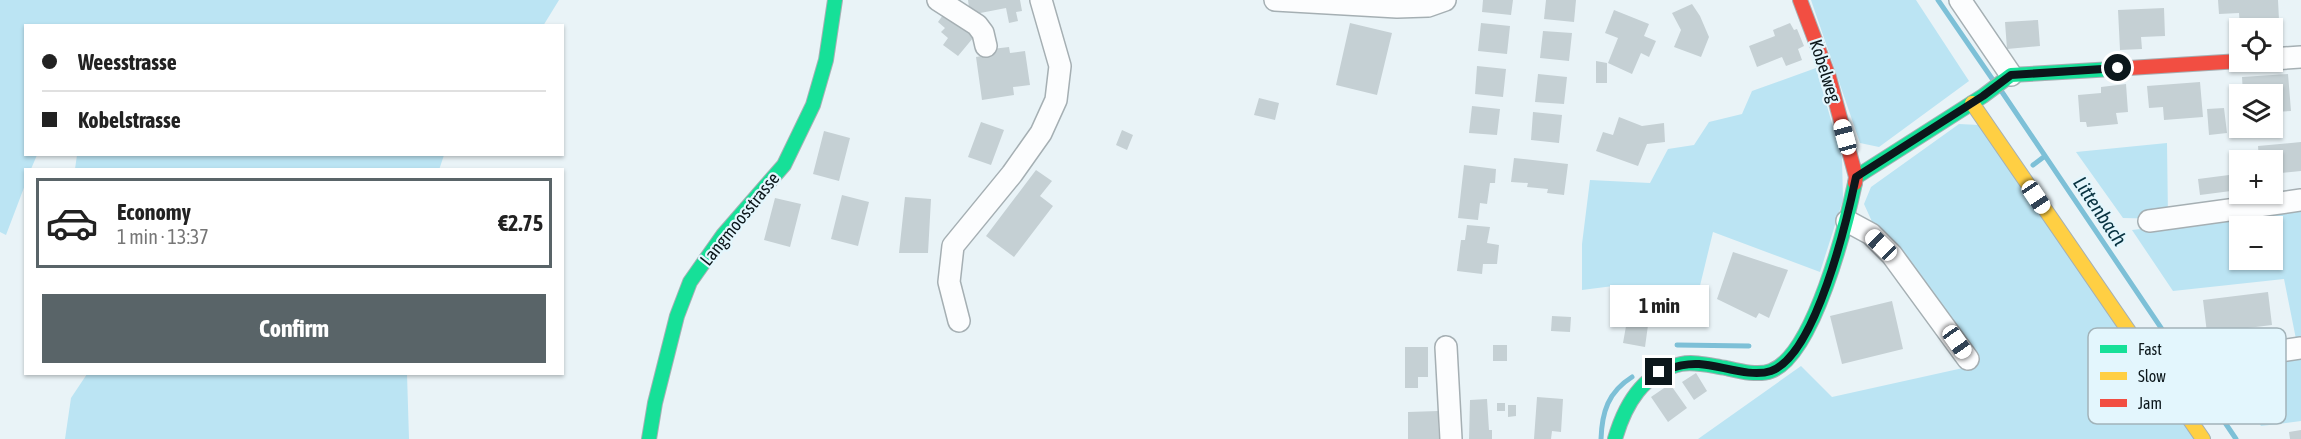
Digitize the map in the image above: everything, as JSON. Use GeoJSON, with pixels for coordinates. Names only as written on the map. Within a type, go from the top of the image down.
{"type":"FeatureCollection","features":[{"type":"Feature","properties":{"kind":"street","name":"Langmoosstrasse"},"geometry":{"type":"LineString","coordinates":[[649,439],[655,403],[677,316],[690,282],[723,235],[784,165],[813,105],[826,60],[835,0]]}},
{"type":"Feature","properties":{"kind":"street"},"geometry":{"type":"LineString","coordinates":[[938,0],[977,24],[983,33],[986,46]]}},
{"type":"Feature","properties":{"kind":"street"},"geometry":{"type":"LineString","coordinates":[[959,321],[949,282],[953,246],[1012,174],[1041,133],[1056,100],[1060,66],[1041,0]]}},
{"type":"Feature","properties":{"kind":"street"},"geometry":{"type":"LineString","coordinates":[[1275,0],[1397,7],[1428,6],[1445,0]]}},
{"type":"Feature","properties":{"kind":"street","name":"Kobelweg"},"geometry":{"type":"LineString","coordinates":[[1800,0],[1829,77],[1856,177]]}},
{"type":"Feature","properties":{"kind":"street"},"geometry":{"type":"LineString","coordinates":[[1960,0],[2008,77]]}},
{"type":"Feature","properties":{"kind":"street"},"geometry":{"type":"LineString","coordinates":[[2283,58],[2301,57]]}},
{"type":"Feature","properties":{"kind":"street"},"geometry":{"type":"LineString","coordinates":[[1615,439],[1622,414],[1638,390],[1659,372],[1682,364],[1747,372],[1771,370],[1786,360],[1802,341],[1817,309],[1847,221],[1856,177],[1977,100],[2008,77],[2229,62]]}},
{"type":"Feature","properties":{"kind":"street"},"geometry":{"type":"LineString","coordinates":[[1977,100],[2129,328]]}},
{"type":"Feature","properties":{"kind":"street"},"geometry":{"type":"LineString","coordinates":[[2150,221],[2301,200]]}},
{"type":"Feature","properties":{"kind":"street"},"geometry":{"type":"LineString","coordinates":[[1847,221],[1871,234],[1892,255],[1968,359]]}},
{"type":"Feature","properties":{"kind":"street"},"geometry":{"type":"LineString","coordinates":[[1446,346],[1451,439]]}},
{"type":"Feature","properties":{"kind":"street"},"geometry":{"type":"LineString","coordinates":[[2286,350],[2301,348]]}},
{"type":"Feature","properties":{"kind":"street"},"geometry":{"type":"LineString","coordinates":[[2193,424],[2203,439]]}},
{"type":"Feature","properties":{"kind":"shaded area"},"geometry":{"type":"Polygon","coordinates":[[[0,0],[559,0],[544,24],[24,24],[24,156],[37,156],[31,168],[24,168],[24,188],[6,235],[0,232],[0,0]]]}},
{"type":"Feature","properties":{"kind":"shaded area"},"geometry":{"type":"Polygon","coordinates":[[[1811,0],[1916,0],[1969,81],[1879,147],[1860,143],[1811,0]]]}},
{"type":"Feature","properties":{"kind":"shaded area"},"geometry":{"type":"Polygon","coordinates":[[[1816,68],[1842,158],[1843,200],[1820,272],[1713,232],[1698,294],[1621,285],[1582,290],[1582,244],[1590,180],[1650,183],[1668,149],[1694,145],[1709,122],[1742,114],[1752,91],[1816,68]]]}},
{"type":"Feature","properties":{"kind":"shaded area"},"geometry":{"type":"Polygon","coordinates":[[[1959,124],[1979,125],[2119,328],[2088,328],[2088,424],[2185,424],[2195,439],[1698,439],[1801,366],[1832,397],[1963,368],[1974,356],[1874,226],[1864,204],[1871,187],[1959,124]]]}},
{"type":"Feature","properties":{"kind":"shaded area"},"geometry":{"type":"Polygon","coordinates":[[[2167,143],[2168,219],[2123,218],[2076,152],[2167,143]]]}},
{"type":"Feature","properties":{"kind":"shaded area"},"geometry":{"type":"Polygon","coordinates":[[[77,156],[443,156],[440,168],[75,168],[77,156]]]}},
{"type":"Feature","properties":{"kind":"shaded area"},"geometry":{"type":"Polygon","coordinates":[[[2301,210],[2301,338],[2296,339],[2284,279],[2173,291],[2132,230],[2229,219],[2229,270],[2283,270],[2283,216],[2250,216],[2301,210]]]}},
{"type":"Feature","properties":{"kind":"shaded area"},"geometry":{"type":"Polygon","coordinates":[[[2301,358],[2301,421],[2286,423],[2286,360],[2301,358]]]}},
{"type":"Feature","properties":{"kind":"shaded area"},"geometry":{"type":"Polygon","coordinates":[[[86,375],[407,375],[409,439],[65,439],[71,398],[86,375]]]}},
{"type":"Feature","properties":{"kind":"building"},"geometry":{"type":"Polygon","coordinates":[[[968,0],[1020,0],[1022,11],[1016,12],[1018,21],[1009,23],[1006,8],[970,15],[968,0]]]}},
{"type":"Feature","properties":{"kind":"building"},"geometry":{"type":"Polygon","coordinates":[[[1483,0],[1513,0],[1511,15],[1482,12],[1483,0]]]}},
{"type":"Feature","properties":{"kind":"building"},"geometry":{"type":"Polygon","coordinates":[[[1546,0],[1576,0],[1574,22],[1544,19],[1546,0]]]}},
{"type":"Feature","properties":{"kind":"building"},"geometry":{"type":"Polygon","coordinates":[[[2218,0],[2278,0],[2279,18],[2239,18],[2239,13],[2219,14],[2218,0]]]}},
{"type":"Feature","properties":{"kind":"building"},"geometry":{"type":"Polygon","coordinates":[[[1692,4],[1709,37],[1701,57],[1674,47],[1681,30],[1672,13],[1692,4]]]}},
{"type":"Feature","properties":{"kind":"building"},"geometry":{"type":"Polygon","coordinates":[[[2164,8],[2165,36],[2141,37],[2142,49],[2120,50],[2118,10],[2164,8]]]}},
{"type":"Feature","properties":{"kind":"building"},"geometry":{"type":"Polygon","coordinates":[[[1614,10],[1649,24],[1644,36],[1656,41],[1649,57],[1641,53],[1632,74],[1608,63],[1618,38],[1605,33],[1614,10]]]}},
{"type":"Feature","properties":{"kind":"building"},"geometry":{"type":"Polygon","coordinates":[[[943,15],[951,21],[956,15],[978,32],[958,56],[943,45],[948,38],[941,32],[945,28],[938,22],[943,15]]]}},
{"type":"Feature","properties":{"kind":"building"},"geometry":{"type":"Polygon","coordinates":[[[2038,20],[2040,46],[2007,49],[2005,22],[2038,20]]]}},
{"type":"Feature","properties":{"kind":"building"},"geometry":{"type":"Polygon","coordinates":[[[1350,23],[1392,33],[1377,95],[1336,85],[1350,23]]]}},
{"type":"Feature","properties":{"kind":"building"},"geometry":{"type":"Polygon","coordinates":[[[1481,23],[1510,26],[1507,54],[1478,51],[1481,23]]]}},
{"type":"Feature","properties":{"kind":"building"},"geometry":{"type":"Polygon","coordinates":[[[1790,23],[1794,30],[1797,29],[1804,46],[1798,49],[1802,60],[1786,66],[1782,57],[1757,67],[1749,46],[1775,36],[1773,30],[1790,23]]]}},
{"type":"Feature","properties":{"kind":"building"},"geometry":{"type":"Polygon","coordinates":[[[1543,31],[1572,33],[1569,61],[1540,58],[1543,31]]]}},
{"type":"Feature","properties":{"kind":"building"},"geometry":{"type":"Polygon","coordinates":[[[1009,47],[1010,53],[1025,51],[1030,85],[1013,87],[1014,95],[982,100],[976,57],[993,54],[992,49],[1009,47]]]}},
{"type":"Feature","properties":{"kind":"building"},"geometry":{"type":"Polygon","coordinates":[[[1596,61],[1607,63],[1607,83],[1596,83],[1596,61]]]}},
{"type":"Feature","properties":{"kind":"building"},"geometry":{"type":"Polygon","coordinates":[[[1477,66],[1506,69],[1503,97],[1475,94],[1477,66]]]}},
{"type":"Feature","properties":{"kind":"building"},"geometry":{"type":"Polygon","coordinates":[[[1538,74],[1567,77],[1564,104],[1535,102],[1538,74]]]}},
{"type":"Feature","properties":{"kind":"building"},"geometry":{"type":"Polygon","coordinates":[[[2288,74],[2291,111],[2283,111],[2283,84],[2242,84],[2242,77],[2288,74]]]}},
{"type":"Feature","properties":{"kind":"building"},"geometry":{"type":"Polygon","coordinates":[[[2200,82],[2203,117],[2164,120],[2163,107],[2149,108],[2147,86],[2200,82]]]}},
{"type":"Feature","properties":{"kind":"building"},"geometry":{"type":"Polygon","coordinates":[[[2126,84],[2128,112],[2116,113],[2118,124],[2087,127],[2086,122],[2080,122],[2078,95],[2101,93],[2101,87],[2126,84]]]}},
{"type":"Feature","properties":{"kind":"building"},"geometry":{"type":"Polygon","coordinates":[[[1259,98],[1279,103],[1275,120],[1254,115],[1259,98]]]}},
{"type":"Feature","properties":{"kind":"building"},"geometry":{"type":"Polygon","coordinates":[[[1472,106],[1500,109],[1497,135],[1469,133],[1472,106]]]}},
{"type":"Feature","properties":{"kind":"building"},"geometry":{"type":"Polygon","coordinates":[[[2224,108],[2227,133],[2209,135],[2207,109],[2224,108]]]}},
{"type":"Feature","properties":{"kind":"building"},"geometry":{"type":"Polygon","coordinates":[[[1533,112],[1562,115],[1559,143],[1531,140],[1533,112]]]}},
{"type":"Feature","properties":{"kind":"building"},"geometry":{"type":"Polygon","coordinates":[[[1619,117],[1642,126],[1664,123],[1665,142],[1647,144],[1638,166],[1596,151],[1603,132],[1613,135],[1619,117]]]}},
{"type":"Feature","properties":{"kind":"building"},"geometry":{"type":"Polygon","coordinates":[[[981,122],[1004,130],[991,165],[968,157],[981,122]]]}},
{"type":"Feature","properties":{"kind":"building"},"geometry":{"type":"Polygon","coordinates":[[[1122,130],[1133,135],[1127,150],[1116,145],[1122,130]]]}},
{"type":"Feature","properties":{"kind":"building"},"geometry":{"type":"Polygon","coordinates":[[[824,131],[850,138],[839,181],[813,174],[824,131]]]}},
{"type":"Feature","properties":{"kind":"building"},"geometry":{"type":"Polygon","coordinates":[[[2301,142],[2301,171],[2283,173],[2283,150],[2258,150],[2258,146],[2301,142]]]}},
{"type":"Feature","properties":{"kind":"building"},"geometry":{"type":"Polygon","coordinates":[[[1514,158],[1568,164],[1564,195],[1547,193],[1548,189],[1527,187],[1528,183],[1511,182],[1514,158]]]}},
{"type":"Feature","properties":{"kind":"building"},"geometry":{"type":"Polygon","coordinates":[[[1464,165],[1496,169],[1495,183],[1490,183],[1487,204],[1480,203],[1478,220],[1458,218],[1464,165]]]}},
{"type":"Feature","properties":{"kind":"building"},"geometry":{"type":"Polygon","coordinates":[[[1036,170],[1052,181],[1040,196],[1053,206],[1014,257],[986,236],[1036,170]]]}},
{"type":"Feature","properties":{"kind":"building"},"geometry":{"type":"Polygon","coordinates":[[[2229,175],[2229,191],[2200,195],[2198,179],[2229,175]]]}},
{"type":"Feature","properties":{"kind":"building"},"geometry":{"type":"Polygon","coordinates":[[[842,195],[869,202],[858,246],[831,239],[842,195]]]}},
{"type":"Feature","properties":{"kind":"building"},"geometry":{"type":"Polygon","coordinates":[[[905,197],[931,199],[928,253],[899,253],[905,197]]]}},
{"type":"Feature","properties":{"kind":"building"},"geometry":{"type":"Polygon","coordinates":[[[775,198],[801,204],[790,247],[764,240],[775,198]]]}},
{"type":"Feature","properties":{"kind":"building"},"geometry":{"type":"Polygon","coordinates":[[[1467,225],[1490,227],[1487,243],[1499,245],[1497,264],[1483,264],[1482,274],[1457,271],[1461,240],[1465,240],[1467,225]]]}},
{"type":"Feature","properties":{"kind":"building"},"geometry":{"type":"Polygon","coordinates":[[[1733,252],[1788,270],[1769,318],[1759,313],[1756,318],[1717,299],[1733,252]]]}},
{"type":"Feature","properties":{"kind":"building"},"geometry":{"type":"Polygon","coordinates":[[[2268,292],[2272,325],[2248,328],[2206,328],[2203,300],[2268,292]]]}},
{"type":"Feature","properties":{"kind":"building"},"geometry":{"type":"Polygon","coordinates":[[[1892,301],[1903,349],[1842,364],[1830,316],[1892,301]]]}},
{"type":"Feature","properties":{"kind":"building"},"geometry":{"type":"Polygon","coordinates":[[[1628,315],[1649,318],[1645,347],[1623,343],[1628,315]]]}},
{"type":"Feature","properties":{"kind":"building"},"geometry":{"type":"Polygon","coordinates":[[[1552,316],[1571,317],[1570,332],[1551,331],[1552,316]]]}},
{"type":"Feature","properties":{"kind":"building"},"geometry":{"type":"Polygon","coordinates":[[[1493,345],[1507,345],[1507,361],[1493,361],[1493,345]]]}},
{"type":"Feature","properties":{"kind":"building"},"geometry":{"type":"Polygon","coordinates":[[[1405,347],[1428,347],[1428,377],[1418,377],[1418,388],[1405,388],[1405,347]]]}},
{"type":"Feature","properties":{"kind":"building"},"geometry":{"type":"Polygon","coordinates":[[[1696,373],[1707,391],[1694,400],[1682,382],[1696,373]]]}},
{"type":"Feature","properties":{"kind":"building"},"geometry":{"type":"Polygon","coordinates":[[[1670,384],[1687,408],[1668,422],[1651,397],[1670,384]]]}},
{"type":"Feature","properties":{"kind":"building"},"geometry":{"type":"Polygon","coordinates":[[[1537,397],[1563,399],[1561,432],[1552,431],[1551,439],[1534,439],[1537,397]]]}},
{"type":"Feature","properties":{"kind":"building"},"geometry":{"type":"Polygon","coordinates":[[[1487,399],[1489,430],[1492,430],[1492,439],[1469,439],[1470,400],[1487,399]]]}},
{"type":"Feature","properties":{"kind":"building"},"geometry":{"type":"Polygon","coordinates":[[[1497,403],[1505,403],[1505,411],[1497,411],[1497,403]]]}},
{"type":"Feature","properties":{"kind":"building"},"geometry":{"type":"Polygon","coordinates":[[[1508,405],[1516,405],[1516,416],[1508,417],[1508,405]]]}},
{"type":"Feature","properties":{"kind":"building"},"geometry":{"type":"Polygon","coordinates":[[[1438,411],[1439,439],[1408,439],[1408,412],[1438,411]]]}},
{"type":"Feature","properties":{"kind":"building"},"geometry":{"type":"Polygon","coordinates":[[[2301,430],[2301,439],[2290,439],[2289,432],[2301,430]]]}},
{"type":"Feature","properties":{"kind":"waterway","name":"Littenbach"},"geometry":{"type":"LineString","coordinates":[[1938,0],[1993,80]]}},
{"type":"Feature","properties":{"kind":"waterway","name":"Littenbach"},"geometry":{"type":"LineString","coordinates":[[2002,92],[2161,328]]}},
{"type":"Feature","properties":{"kind":"waterway"},"geometry":{"type":"LineString","coordinates":[[2033,165],[2045,156]]}},
{"type":"Feature","properties":{"kind":"waterway"},"geometry":{"type":"LineString","coordinates":[[1677,345],[1749,346]]}},
{"type":"Feature","properties":{"kind":"waterway"},"geometry":{"type":"LineString","coordinates":[[1601,439],[1608,404],[1617,389],[1632,377]]}},
{"type":"Feature","properties":{"kind":"waterway","name":"Littenbach"},"geometry":{"type":"LineString","coordinates":[[2226,424],[2236,439]]}},
{"type":"Feature","properties":{"kind":"traffic: fast"},"geometry":{"type":"LineString","coordinates":[[649,439],[655,403],[677,316],[690,282],[723,235],[784,165],[813,105],[826,60],[835,0]]}},
{"type":"Feature","properties":{"kind":"traffic: fast"},"geometry":{"type":"LineString","coordinates":[[1856,177],[1983,96],[2011,75],[2113,69]]}},
{"type":"Feature","properties":{"kind":"traffic: fast"},"geometry":{"type":"LineString","coordinates":[[1615,439],[1630,402],[1646,382],[1668,368],[1692,363],[1760,373],[1771,371],[1787,360],[1801,341],[1826,287],[1855,183]]}},
{"type":"Feature","properties":{"kind":"traffic: slow"},"geometry":{"type":"LineString","coordinates":[[1972,103],[2127,328]]}},
{"type":"Feature","properties":{"kind":"traffic: slow"},"geometry":{"type":"LineString","coordinates":[[2193,424],[2203,439]]}},
{"type":"Feature","properties":{"kind":"traffic: jam"},"geometry":{"type":"LineString","coordinates":[[1800,0],[1829,77],[1856,177],[1855,183]]}},
{"type":"Feature","properties":{"kind":"traffic: jam"},"geometry":{"type":"LineString","coordinates":[[2113,69],[2229,62]]}},
{"type":"Feature","properties":{"kind":"route"},"geometry":{"type":"LineString","coordinates":[[1659,372],[1682,364],[1700,364],[1747,372],[1771,370],[1786,360],[1802,341],[1817,309],[1847,221],[1856,177],[1983,96],[2011,75],[2118,68]]}}]}
